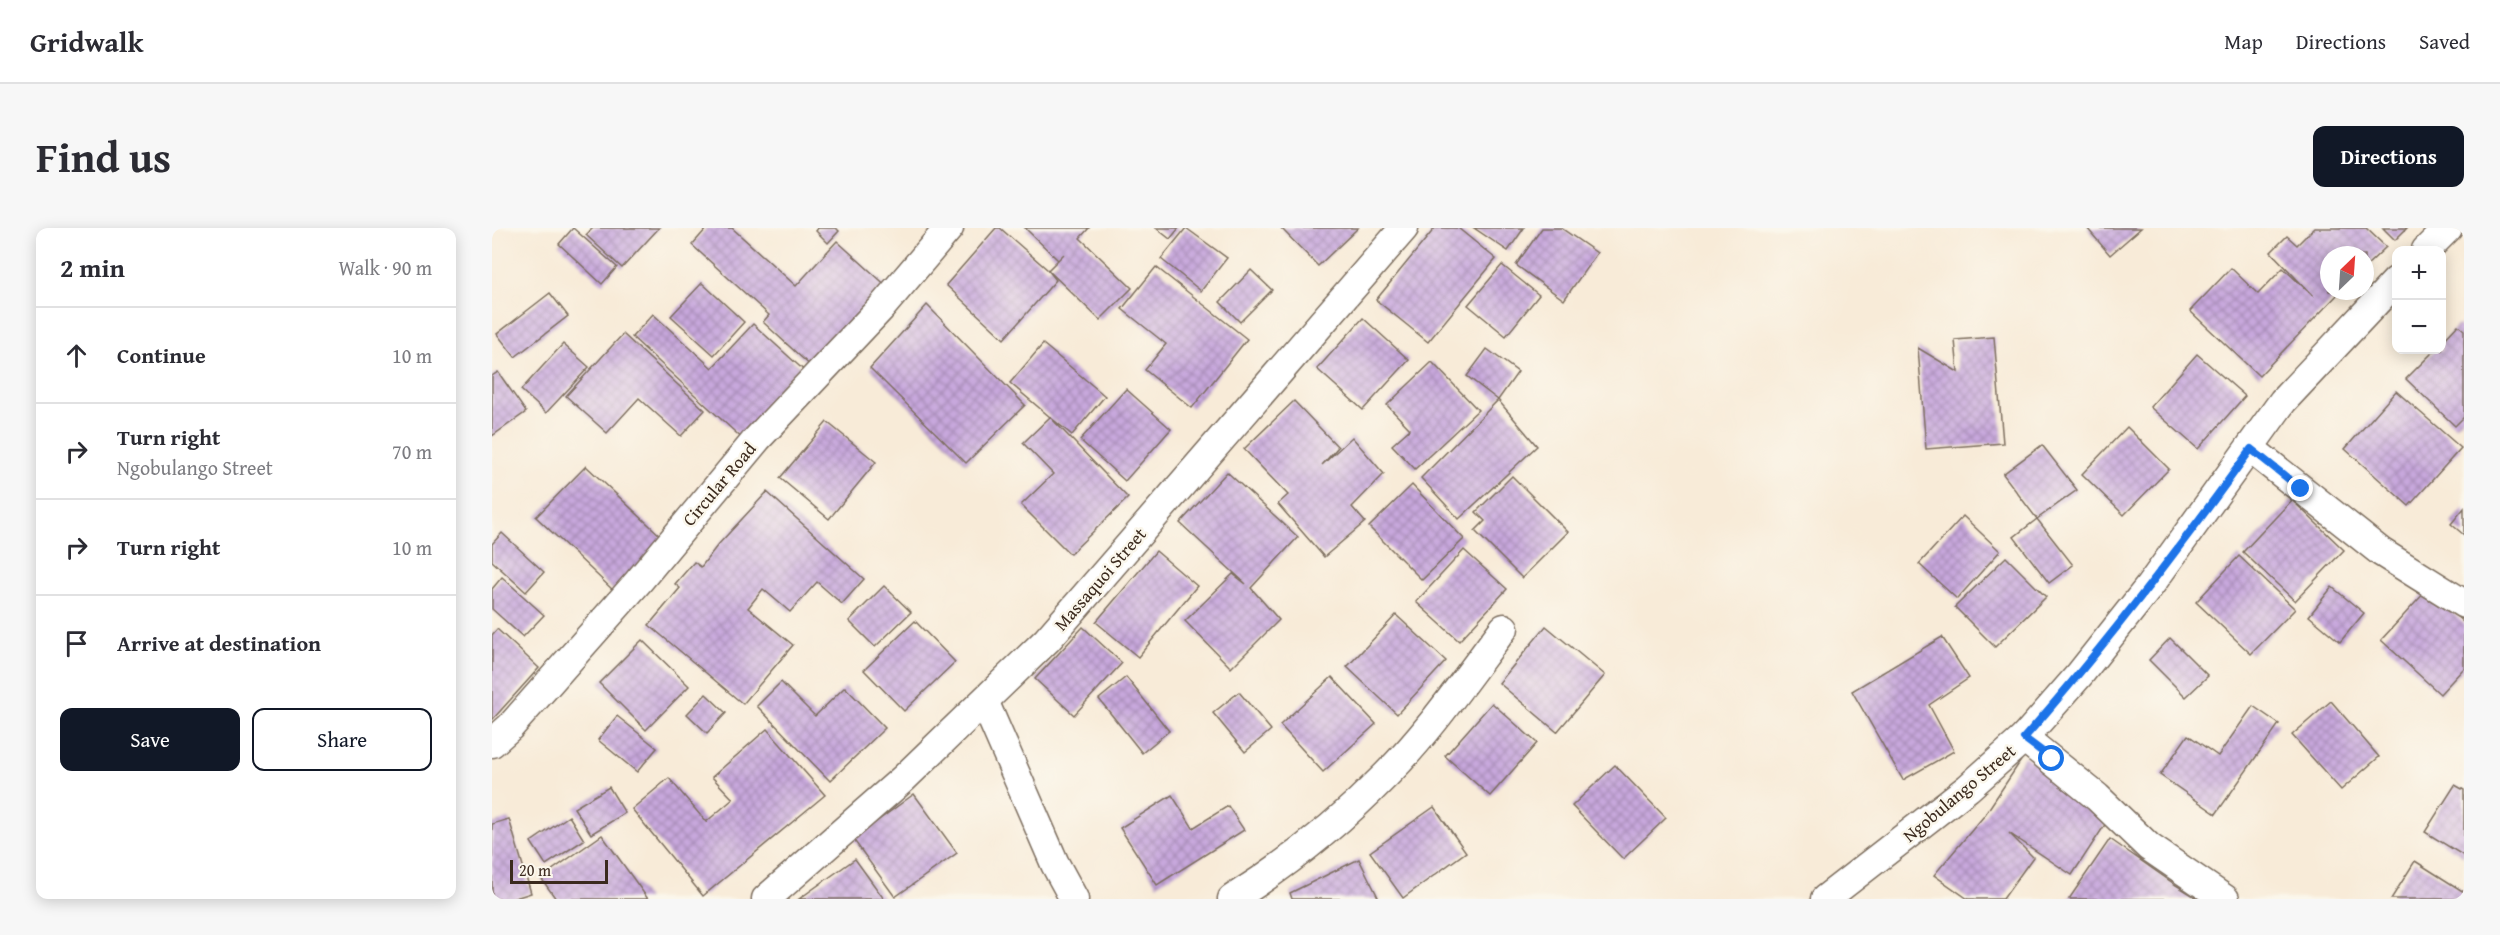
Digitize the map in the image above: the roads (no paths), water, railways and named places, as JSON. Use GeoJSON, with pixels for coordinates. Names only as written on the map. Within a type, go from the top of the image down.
{"type":"FeatureCollection","features":[{"type":"Feature","properties":{"kind":"street","name":"Circular Road"},"geometry":{"type":"LineString","coordinates":[[492,743],[510,727],[638,582],[757,439],[881,308],[949,228]]}},
{"type":"Feature","properties":{"kind":"street","name":"Massaquoi Street"},"geometry":{"type":"LineString","coordinates":[[766,899],[903,779],[985,703],[1047,640],[1404,228]]}},
{"type":"Feature","properties":{"kind":"street"},"geometry":{"type":"LineString","coordinates":[[2430,246],[2448,228]]}},
{"type":"Feature","properties":{"kind":"street","name":"Ngobulango Street"},"geometry":{"type":"LineString","coordinates":[[1825,899],[1968,788],[2024,738],[2080,674],[2150,587],[2251,449],[2283,401],[2392,286]]}},
{"type":"Feature","properties":{"kind":"street"},"geometry":{"type":"LineString","coordinates":[[2251,449],[2381,552],[2464,604]]}},
{"type":"Feature","properties":{"kind":"street"},"geometry":{"type":"LineString","coordinates":[[1232,899],[1271,875],[1339,820],[1387,775],[1435,719],[1504,628]]}},
{"type":"Feature","properties":{"kind":"street"},"geometry":{"type":"LineString","coordinates":[[985,703],[1055,864],[1074,899]]}},
{"type":"Feature","properties":{"kind":"street"},"geometry":{"type":"LineString","coordinates":[[2024,738],[2097,797],[2149,847],[2225,899]]}}]}
